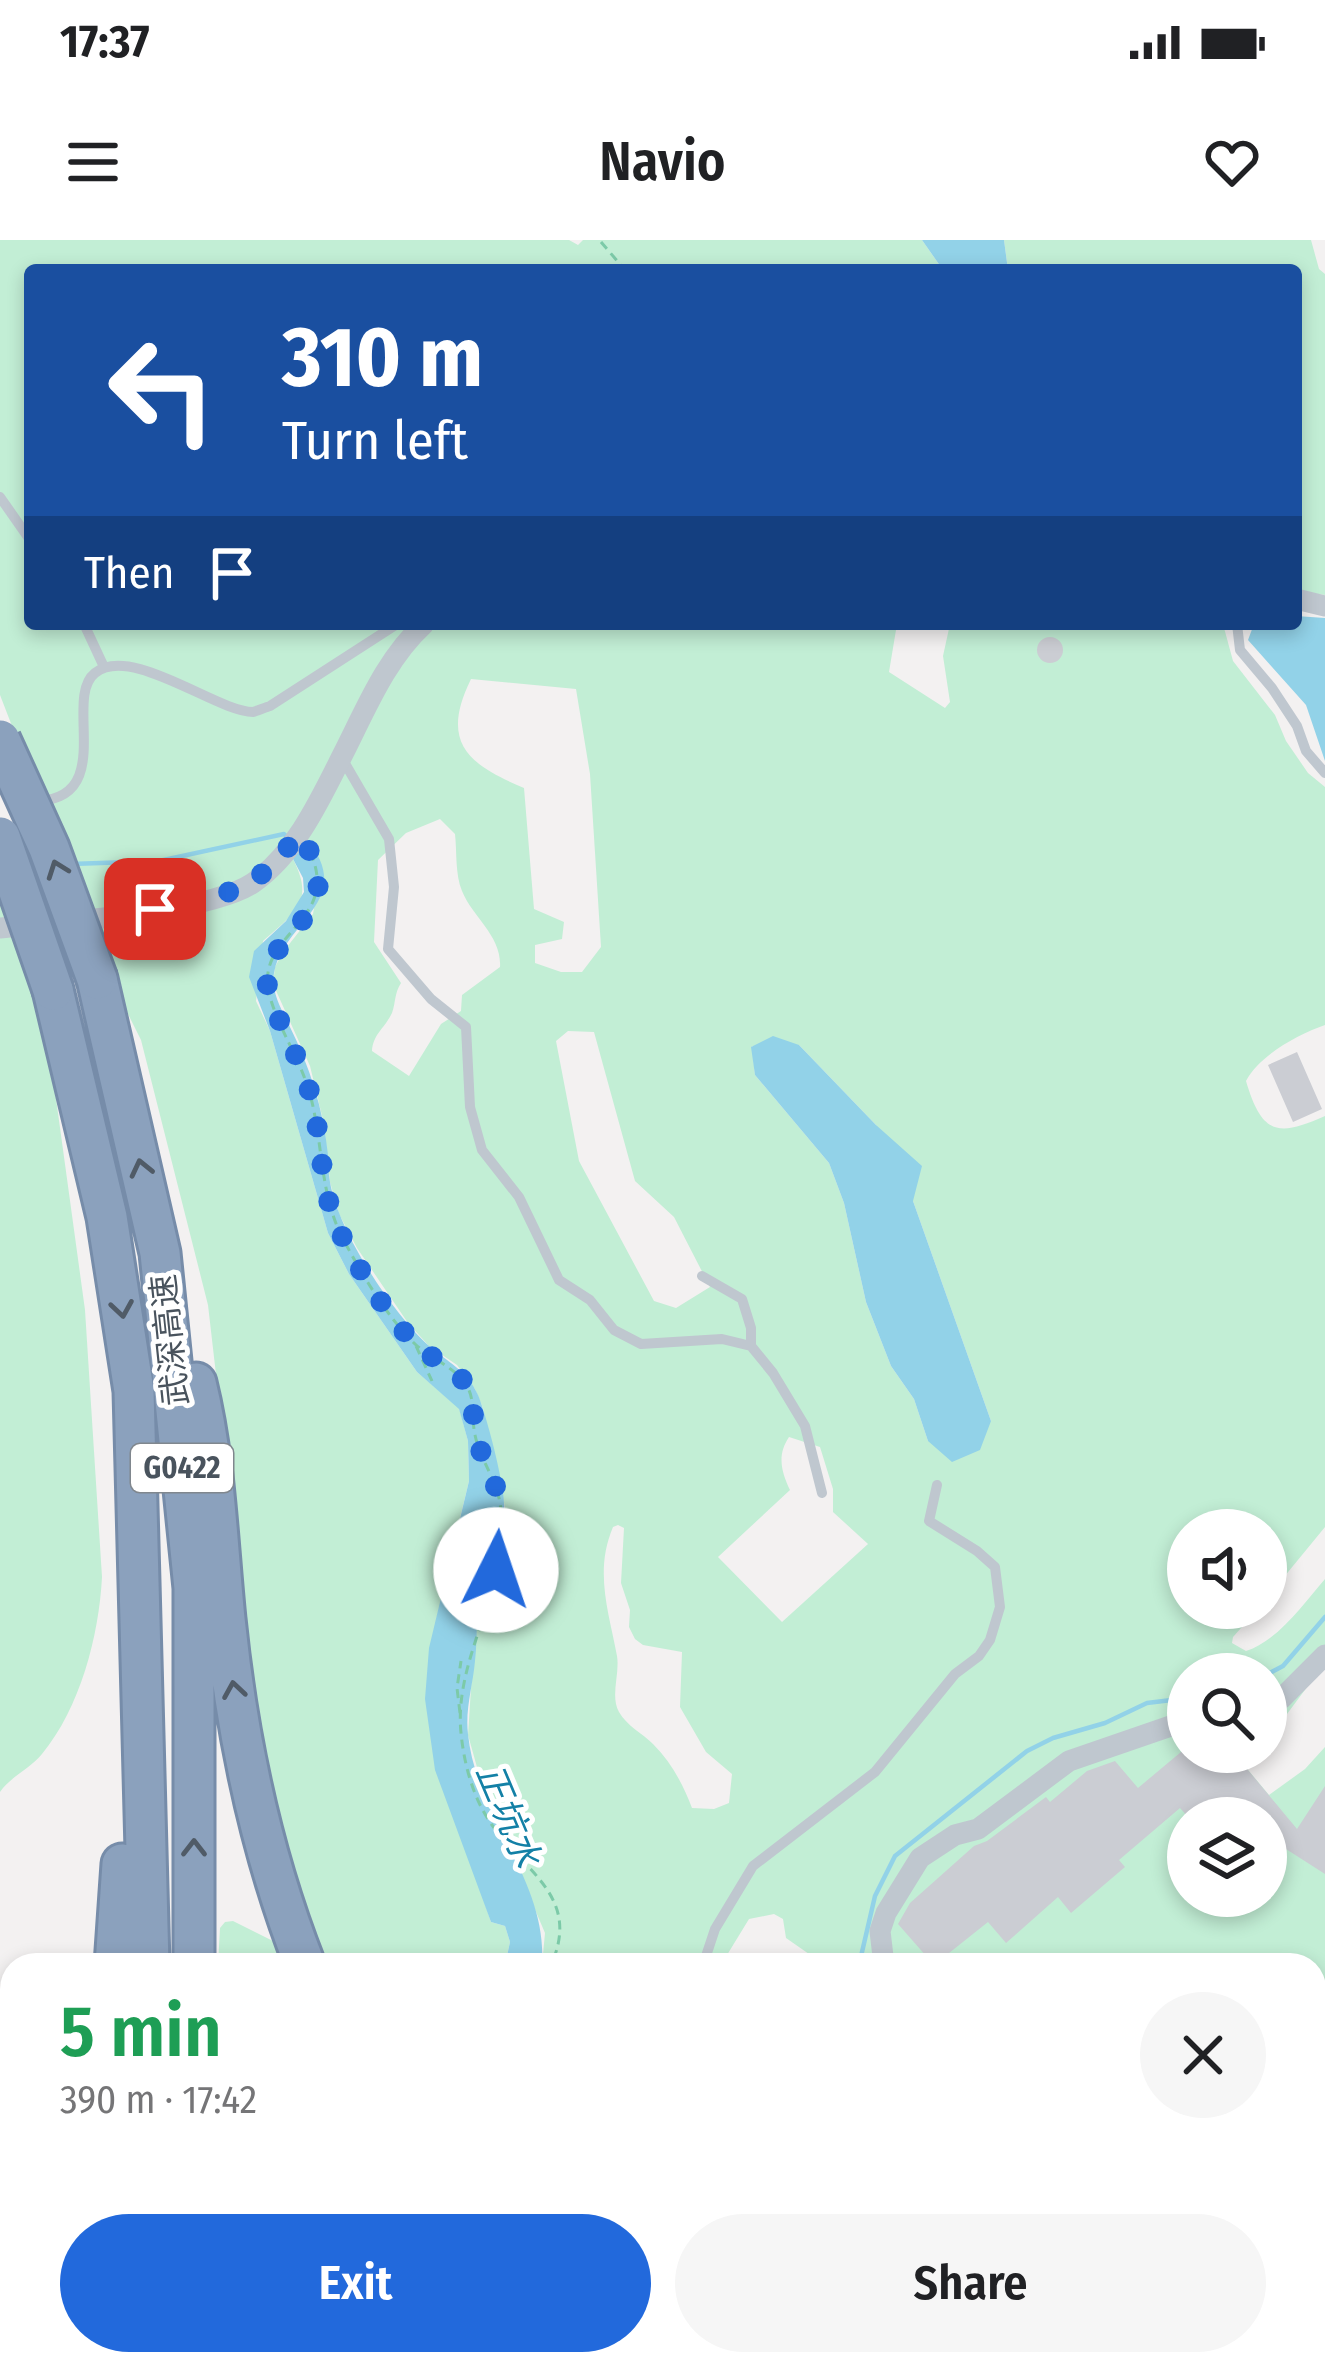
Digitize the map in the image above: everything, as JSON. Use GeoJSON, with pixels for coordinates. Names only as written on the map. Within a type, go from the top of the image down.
{"type":"FeatureCollection","features":[{"type":"Feature","properties":{"kind":"highway","name":"武深高速"},"geometry":{"type":"LineString","coordinates":[[0,740],[49,848],[97,979],[160,1253],[194,1588],[194,1953]]}},
{"type":"Feature","properties":{"kind":"highway","name":"武深高速"},"geometry":{"type":"LineString","coordinates":[[3,820],[53,990],[107,1217],[134,1391],[149,1953]]}},
{"type":"Feature","properties":{"kind":"highway"},"geometry":{"type":"LineString","coordinates":[[160,1253],[198,1389],[208,1446],[245,1767],[278,1890],[301,1953]]}},
{"type":"Feature","properties":{"kind":"highway"},"geometry":{"type":"LineString","coordinates":[[116,1953],[122,1893],[134,1391]]}},
{"type":"Feature","properties":{"kind":"street"},"geometry":{"type":"LineString","coordinates":[[0,928],[112,916],[199,901],[251,885],[294,839],[382,677],[418,630]]}},
{"type":"Feature","properties":{"kind":"street"},"geometry":{"type":"LineString","coordinates":[[1287,1693],[1325,1654]]}},
{"type":"Feature","properties":{"kind":"street"},"geometry":{"type":"LineString","coordinates":[[883,1953],[880,1931],[886,1913],[920,1858],[955,1835],[978,1829],[1069,1761],[1167,1727]]}},
{"type":"Feature","properties":{"kind":"lane"},"geometry":{"type":"LineString","coordinates":[[0,497],[24,531]]}},
{"type":"Feature","properties":{"kind":"lane"},"geometry":{"type":"LineString","coordinates":[[87,630],[104,667]]}},
{"type":"Feature","properties":{"kind":"lane"},"geometry":{"type":"LineString","coordinates":[[3,820],[68,789],[86,757],[85,687],[91,675],[104,667],[178,681],[254,712],[388,630]]}},
{"type":"Feature","properties":{"kind":"lane"},"geometry":{"type":"LineString","coordinates":[[1238,630],[1240,650],[1272,688],[1297,726],[1306,751],[1325,773]]}},
{"type":"Feature","properties":{"kind":"lane"},"geometry":{"type":"LineString","coordinates":[[341,757],[388,839],[394,886],[388,949],[431,999],[466,1027],[470,1107],[482,1150],[519,1197],[560,1280],[590,1300],[614,1330],[640,1344],[694,1338],[751,1346],[805,1426],[822,1493]]}},
{"type":"Feature","properties":{"kind":"lane"},"geometry":{"type":"LineString","coordinates":[[702,1276],[742,1298],[752,1328],[751,1346]]}},
{"type":"Feature","properties":{"kind":"lane"},"geometry":{"type":"LineString","coordinates":[[707,1953],[715,1929],[753,1866],[875,1772],[955,1674],[979,1656],[990,1640],[1000,1607],[995,1567],[929,1521],[937,1485]]}},
{"type":"Feature","properties":{"kind":"path"},"geometry":{"type":"LineString","coordinates":[[294,839],[319,874],[316,898],[308,915],[275,951],[268,992],[312,1099],[334,1220],[365,1275],[416,1345],[432,1381]]}},
{"type":"Feature","properties":{"kind":"path"},"geometry":{"type":"LineString","coordinates":[[416,1345],[468,1387],[476,1441],[500,1504],[501,1546],[463,1688],[461,1714]]}},
{"type":"Feature","properties":{"kind":"path"},"geometry":{"type":"LineString","coordinates":[[461,1661],[457,1688],[463,1746],[476,1796],[500,1835],[552,1894],[561,1931],[555,1953]]}},
{"type":"Feature","properties":{"kind":"green space"},"geometry":{"type":"Polygon","coordinates":[[[0,240],[569,240],[578,245],[583,240],[922,240],[939,264],[24,264],[24,630],[896,630],[889,672],[945,708],[950,702],[943,656],[949,630],[1225,630],[1233,661],[1275,715],[1308,773],[1325,787],[1325,1025],[1280,1047],[1246,1081],[1258,1112],[1274,1127],[1295,1127],[1325,1116],[1325,1527],[1287,1573],[1287,1509],[1167,1509],[1167,1629],[1240,1629],[1232,1643],[1246,1651],[1287,1629],[1287,1623],[1325,1579],[1325,1663],[1287,1714],[1287,1653],[1167,1653],[1167,1773],[1251,1773],[1269,1795],[1305,1769],[1325,1747],[1325,1953],[808,1953],[786,1938],[783,1919],[774,1914],[749,1919],[728,1953],[543,1953],[545,1933],[482,1785],[468,1735],[476,1611],[505,1507],[483,1408],[457,1365],[429,1346],[408,1323],[339,1214],[310,1066],[273,984],[283,952],[313,914],[321,867],[310,844],[292,857],[302,884],[299,904],[263,941],[256,1001],[270,1031],[328,1233],[349,1274],[417,1372],[459,1408],[468,1441],[469,1481],[443,1588],[462,1836],[491,1922],[505,1926],[510,1942],[508,1953],[318,1953],[267,1817],[208,1305],[141,1040],[108,974],[0,695],[0,240]],[[471,679],[458,719],[464,748],[474,760],[524,788],[534,909],[564,922],[562,939],[535,945],[535,963],[561,972],[582,972],[601,947],[590,774],[576,689],[471,679]],[[440,819],[406,833],[378,860],[374,942],[401,983],[372,1051],[409,1076],[441,1024],[461,1011],[462,995],[500,967],[492,936],[462,891],[455,834],[440,819]],[[568,1031],[556,1041],[579,1161],[654,1301],[676,1308],[710,1287],[674,1217],[635,1181],[594,1032],[568,1031]],[[799,1045],[752,1046],[755,1075],[829,1163],[844,1203],[866,1302],[891,1366],[914,1399],[928,1441],[991,1421],[913,1201],[876,1125],[799,1045]],[[789,1437],[782,1457],[790,1490],[718,1557],[782,1622],[868,1544],[833,1512],[833,1489],[820,1447],[789,1437]],[[613,1527],[604,1560],[619,1712],[665,1758],[692,1808],[714,1809],[729,1803],[732,1774],[706,1752],[680,1707],[682,1652],[643,1645],[629,1627],[630,1610],[621,1583],[624,1528],[613,1527]]]}},
{"type":"Feature","properties":{"kind":"green space"},"geometry":{"type":"Polygon","coordinates":[[[1004,240],[1311,240],[1319,269],[1325,274],[1325,595],[1302,592],[1302,264],[1007,264],[1004,240]]]}},
{"type":"Feature","properties":{"kind":"green space"},"geometry":{"type":"Polygon","coordinates":[[[0,902],[38,994],[54,1084],[85,1310],[102,1577],[92,1647],[67,1715],[42,1754],[0,1792],[0,902]]]}},
{"type":"Feature","properties":{"kind":"green space"},"geometry":{"type":"Polygon","coordinates":[[[233,1921],[279,1944],[282,1953],[219,1953],[220,1928],[233,1921]]]}},
{"type":"Feature","properties":{"kind":"water"},"geometry":{"type":"Polygon","coordinates":[[[922,240],[1004,240],[1007,264],[939,264],[922,240]]]}},
{"type":"Feature","properties":{"kind":"water"},"geometry":{"type":"Polygon","coordinates":[[[1302,616],[1325,618],[1325,761],[1306,705],[1248,640],[1252,630],[1302,630],[1302,616]]]}},
{"type":"Feature","properties":{"kind":"water"},"geometry":{"type":"Polygon","coordinates":[[[305,837],[320,859],[324,878],[313,910],[280,955],[273,980],[314,1088],[335,1202],[368,1269],[398,1312],[473,1386],[491,1435],[504,1510],[479,1598],[468,1734],[484,1793],[534,1905],[542,1953],[508,1953],[505,1926],[491,1922],[435,1770],[425,1699],[429,1648],[469,1481],[468,1441],[459,1409],[417,1372],[349,1274],[328,1233],[270,1031],[249,977],[254,951],[286,921],[304,892],[292,857],[305,837]]]}},
{"type":"Feature","properties":{"kind":"water"},"geometry":{"type":"Polygon","coordinates":[[[773,1036],[799,1045],[922,1166],[913,1201],[991,1421],[980,1450],[952,1462],[928,1441],[914,1399],[891,1366],[866,1302],[844,1203],[829,1163],[755,1075],[751,1047],[773,1036]]]}},
{"type":"Feature","properties":{"kind":"building"},"geometry":{"type":"Polygon","coordinates":[[[1050,637],[1063,650],[1050,663],[1037,650],[1050,637]]]}},
{"type":"Feature","properties":{"kind":"building"},"geometry":{"type":"Polygon","coordinates":[[[1297,1052],[1322,1109],[1293,1122],[1268,1065],[1297,1052]]]}},
{"type":"Feature","properties":{"kind":"building"},"geometry":{"type":"Polygon","coordinates":[[[1115,1761],[1138,1788],[1167,1764],[1167,1773],[1250,1773],[1270,1797],[1167,1797],[1167,1819],[1119,1860],[1125,1867],[1071,1913],[1058,1897],[1006,1943],[988,1922],[949,1953],[923,1953],[898,1924],[910,1903],[974,1846],[1046,1797],[1050,1802],[1087,1771],[1115,1761]]]}},
{"type":"Feature","properties":{"kind":"building"},"geometry":{"type":"Polygon","coordinates":[[[1325,1786],[1325,1874],[1287,1850],[1287,1817],[1297,1829],[1325,1786]]]}},
{"type":"Feature","properties":{"kind":"waterway","name":"正坑水"},"geometry":{"type":"LineString","coordinates":[[71,864],[159,861],[284,834],[289,839]]}},
{"type":"Feature","properties":{"kind":"waterway","name":"正坑水"},"geometry":{"type":"LineString","coordinates":[[1287,1661],[1325,1617]]}},
{"type":"Feature","properties":{"kind":"waterway","name":"正坑水"},"geometry":{"type":"LineString","coordinates":[[862,1953],[875,1896],[895,1856],[1027,1751],[1147,1703],[1167,1701]]}},
{"type":"Feature","properties":{"kind":"route"},"geometry":{"type":"LineString","coordinates":[[155,909],[251,885],[284,854],[298,833],[311,853],[319,874],[316,898],[298,928],[275,951],[268,992],[312,1099],[329,1206],[341,1234],[416,1345],[463,1380],[471,1395],[476,1441],[500,1504],[496,1570]]}}]}
